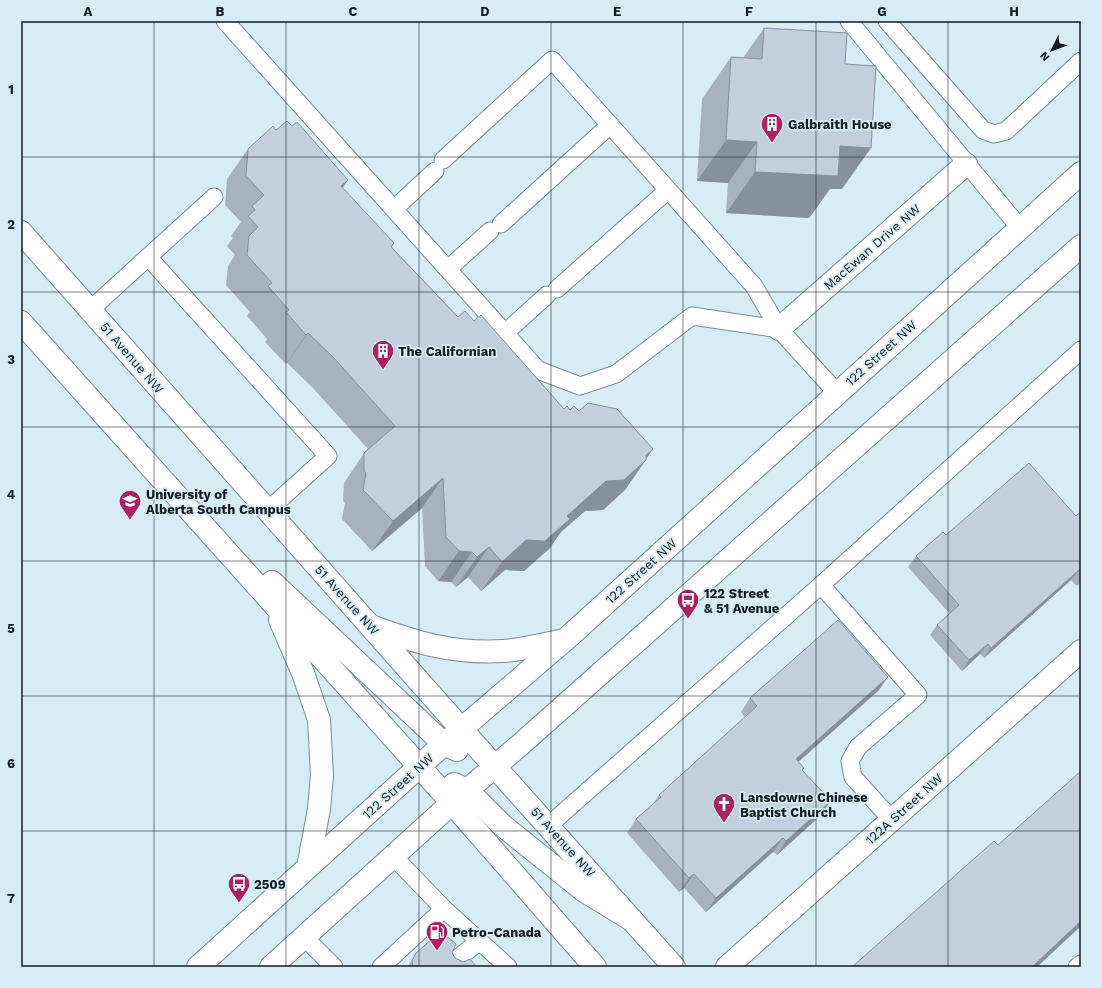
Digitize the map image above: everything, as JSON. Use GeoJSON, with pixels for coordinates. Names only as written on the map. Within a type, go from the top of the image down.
{"type":"FeatureCollection","features":[{"type":"Feature","properties":{"kind":"main road","name":"MacEwan Drive NW"},"geometry":{"type":"LineString","coordinates":[[779,329],[966,164]]}},
{"type":"Feature","properties":{"kind":"main road","name":"122 Street NW"},"geometry":{"type":"LineString","coordinates":[[198,967],[444,744],[565,640],[836,393],[1081,173]]}},
{"type":"Feature","properties":{"kind":"main road","name":"51 Avenue NW"},"geometry":{"type":"LineString","coordinates":[[21,232],[461,730],[674,967]]}},
{"type":"Feature","properties":{"kind":"main road"},"geometry":{"type":"LineString","coordinates":[[271,967],[459,796],[495,767],[1081,246]]}},
{"type":"Feature","properties":{"kind":"main road"},"geometry":{"type":"LineString","coordinates":[[21,322],[419,767],[502,825],[583,890],[632,920]]}},
{"type":"Feature","properties":{"kind":"main road"},"geometry":{"type":"LineString","coordinates":[[183,502],[224,534],[306,615],[444,744],[495,767]]}},
{"type":"Feature","properties":{"kind":"main road"},"geometry":{"type":"LineString","coordinates":[[271,601],[303,673],[319,720],[322,775],[319,809],[308,867]]}},
{"type":"Feature","properties":{"kind":"main road"},"geometry":{"type":"LineString","coordinates":[[369,626],[415,642],[456,651],[504,651],[565,640]]}},
{"type":"Feature","properties":{"kind":"main road","name":"122A Street NW"},"geometry":{"type":"LineString","coordinates":[[727,967],[1081,651]]}},
{"type":"Feature","properties":{"kind":"main road"},"geometry":{"type":"LineString","coordinates":[[459,796],[595,967]]}},
{"type":"Feature","properties":{"kind":"lane"},"geometry":{"type":"LineString","coordinates":[[225,21],[538,370],[580,386],[616,374],[692,316],[779,329]]}},
{"type":"Feature","properties":{"kind":"lane"},"geometry":{"type":"LineString","coordinates":[[849,21],[1020,228]]}},
{"type":"Feature","properties":{"kind":"lane"},"geometry":{"type":"LineString","coordinates":[[887,21],[983,130],[994,134],[1006,131],[1081,61]]}},
{"type":"Feature","properties":{"kind":"lane"},"geometry":{"type":"LineString","coordinates":[[394,209],[552,60],[754,286],[779,329],[836,393]]}},
{"type":"Feature","properties":{"kind":"lane"},"geometry":{"type":"LineString","coordinates":[[448,269],[610,125]]}},
{"type":"Feature","properties":{"kind":"lane"},"geometry":{"type":"LineString","coordinates":[[505,333],[668,190]]}},
{"type":"Feature","properties":{"kind":"lane"},"geometry":{"type":"LineString","coordinates":[[90,310],[214,197]]}},
{"type":"Feature","properties":{"kind":"lane"},"geometry":{"type":"LineString","coordinates":[[148,257],[328,456],[267,511]]}},
{"type":"Feature","properties":{"kind":"lane"},"geometry":{"type":"LineString","coordinates":[[548,826],[821,585],[1081,350]]}},
{"type":"Feature","properties":{"kind":"lane"},"geometry":{"type":"LineString","coordinates":[[821,585],[918,695],[858,747],[850,761],[853,777],[892,820]]}},
{"type":"Feature","properties":{"kind":"lane"},"geometry":{"type":"LineString","coordinates":[[393,856],[444,910],[508,967]]}},
{"type":"Feature","properties":{"kind":"lane"},"geometry":{"type":"LineString","coordinates":[[381,967],[444,910]]}},
{"type":"Feature","properties":{"kind":"lane"},"geometry":{"type":"LineString","coordinates":[[304,937],[334,967]]}},
{"type":"Feature","properties":{"kind":"lane"},"geometry":{"type":"LineString","coordinates":[[458,958],[480,941]]}},
{"type":"Feature","properties":{"kind":"lane"},"geometry":{"type":"LineString","coordinates":[[1077,967],[1081,964]]}},
{"type":"Feature","properties":{"kind":"building"},"geometry":{"type":"Polygon","coordinates":[[[764,28],[847,33],[845,64],[876,66],[871,148],[840,146],[838,176],[755,172],[757,142],[726,140],[731,57],[762,59],[764,28]]]}},
{"type":"Feature","properties":{"kind":"building","name":"The Californian"},"geometry":{"type":"Polygon","coordinates":[[[287,121],[292,126],[297,122],[348,180],[341,186],[394,243],[391,247],[458,317],[465,311],[474,321],[481,315],[564,409],[567,406],[570,410],[574,406],[579,411],[588,403],[617,409],[653,449],[646,455],[646,460],[624,480],[606,481],[567,516],[570,519],[545,541],[526,540],[502,562],[489,547],[477,557],[472,552],[459,551],[446,537],[443,478],[393,521],[363,490],[366,473],[364,471],[364,453],[395,426],[333,357],[308,333],[306,335],[286,312],[289,310],[268,286],[272,283],[247,255],[249,236],[258,227],[248,216],[255,210],[252,206],[264,195],[246,176],[248,149],[273,126],[276,130],[287,121]]]}},
{"type":"Feature","properties":{"kind":"building"},"geometry":{"type":"Polygon","coordinates":[[[1029,463],[1076,516],[1081,511],[1081,572],[1079,570],[991,648],[988,644],[969,660],[937,625],[959,605],[916,556],[943,532],[946,535],[1029,463]]]}},
{"type":"Feature","properties":{"kind":"building"},"geometry":{"type":"Polygon","coordinates":[[[838,620],[888,677],[796,759],[804,768],[802,770],[831,801],[786,841],[783,838],[716,898],[694,874],[689,878],[636,819],[661,797],[659,795],[757,706],[750,698],[838,620]]]}},
{"type":"Feature","properties":{"kind":"building"},"geometry":{"type":"Polygon","coordinates":[[[1081,771],[1081,921],[1032,967],[852,967],[994,841],[998,845],[1081,771]]]}},
{"type":"Feature","properties":{"kind":"building","name":"Petro-Canada"},"geometry":{"type":"Polygon","coordinates":[[[441,936],[449,938],[456,944],[452,953],[455,958],[463,962],[470,959],[477,967],[413,967],[412,961],[416,953],[433,938],[441,936]]]}},
{"type":"Feature","properties":{"kind":"place","name":"Galbraith House"},"geometry":{"type":"Point","coordinates":[772,144]}},
{"type":"Feature","properties":{"kind":"place","name":"The Californian"},"geometry":{"type":"Point","coordinates":[383,370]}},
{"type":"Feature","properties":{"kind":"place","name":"University of Alberta South Campus"},"geometry":{"type":"Point","coordinates":[130,520]}},
{"type":"Feature","properties":{"kind":"place","name":"122 Street & 51 Avenue"},"geometry":{"type":"Point","coordinates":[688,620]}},
{"type":"Feature","properties":{"kind":"place","name":"Lansdowne Chinese Baptist Church"},"geometry":{"type":"Point","coordinates":[724,824]}},
{"type":"Feature","properties":{"kind":"place","name":"2509"},"geometry":{"type":"Point","coordinates":[239,904]}},
{"type":"Feature","properties":{"kind":"place","name":"Petro-Canada"},"geometry":{"type":"Point","coordinates":[437,952]}}]}
